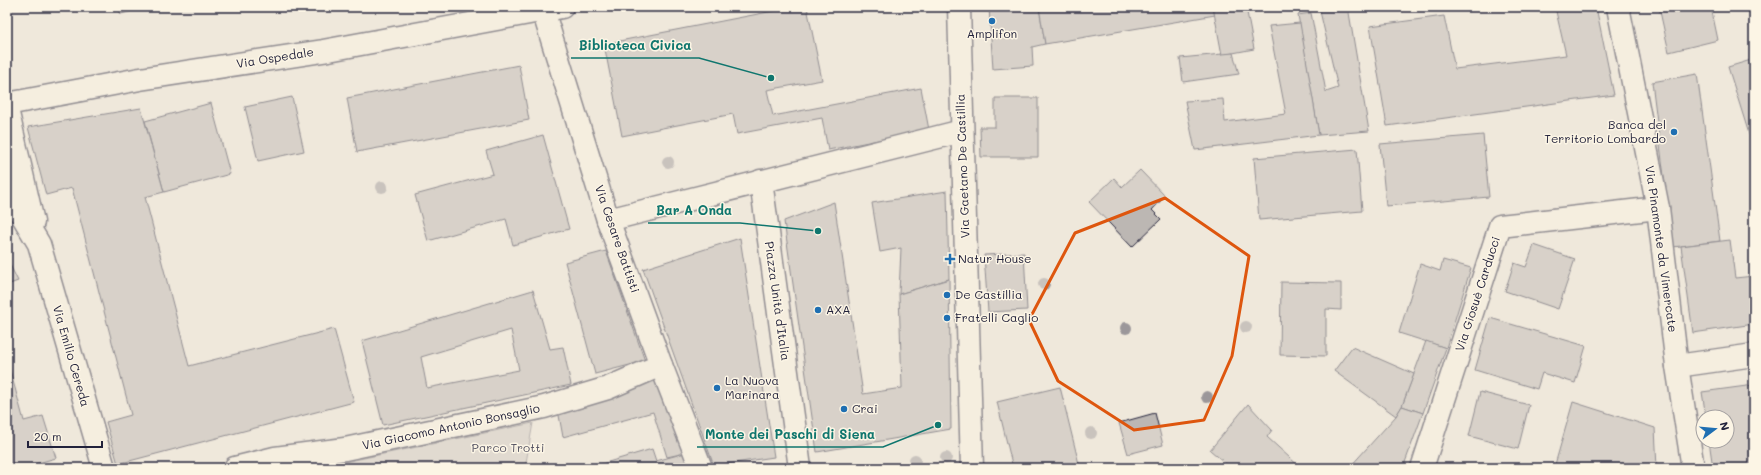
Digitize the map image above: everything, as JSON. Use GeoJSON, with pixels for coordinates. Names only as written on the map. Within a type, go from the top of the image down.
{"type":"FeatureCollection","features":[{"type":"Feature","properties":{"kind":"street","name":"Via Gaetano De Castillia"},"geometry":{"type":"LineString","coordinates":[[959,7],[972,468]]}},
{"type":"Feature","properties":{"kind":"street","name":"Via Pinamonte da Vimercate"},"geometry":{"type":"LineString","coordinates":[[1618,7],[1658,208],[1677,366],[1693,468]]}},
{"type":"Feature","properties":{"kind":"street","name":"Via Ospedale"},"geometry":{"type":"LineString","coordinates":[[7,104],[140,79],[323,51],[549,8]]}},
{"type":"Feature","properties":{"kind":"street","name":"Via Cesare Battisti"},"geometry":{"type":"LineString","coordinates":[[549,8],[608,220],[661,365],[702,468]]}},
{"type":"Feature","properties":{"kind":"street","name":"Via Emilio Cereda"},"geometry":{"type":"LineString","coordinates":[[7,109],[39,244],[104,468]]}},
{"type":"Feature","properties":{"kind":"street"},"geometry":{"type":"LineString","coordinates":[[608,220],[962,131]]}},
{"type":"Feature","properties":{"kind":"street","name":"Piazza Unità d'Italia"},"geometry":{"type":"LineString","coordinates":[[761,182],[800,468]]}},
{"type":"Feature","properties":{"kind":"street","name":"Via Emilio Cereda"},"geometry":{"type":"LineString","coordinates":[[7,190],[39,244]]}},
{"type":"Feature","properties":{"kind":"street","name":"Via Giosuè Carducci"},"geometry":{"type":"LineString","coordinates":[[1422,468],[1500,226],[1658,208]]}},
{"type":"Feature","properties":{"kind":"street"},"geometry":{"type":"LineString","coordinates":[[1677,366],[1754,355]]}},
{"type":"Feature","properties":{"kind":"street","name":"Via Giacomo Antonio Bonsaglio"},"geometry":{"type":"LineString","coordinates":[[236,468],[275,458],[345,449],[544,407],[608,388],[661,365]]}},
{"type":"Feature","properties":{"kind":"highlighted area"},"geometry":{"type":"Polygon","coordinates":[[[1165,198],[1249,256],[1232,356],[1204,420],[1134,430],[1058,381],[1029,320],[1075,233],[1165,198]]]}},
{"type":"Feature","properties":{"kind":"green space","name":"Parco Trotti"},"geometry":{"type":"Polygon","coordinates":[[[533,423],[525,468],[316,468],[533,423]]]}},
{"type":"Feature","properties":{"kind":"building"},"geometry":{"type":"Polygon","coordinates":[[[117,7],[148,7],[121,14],[117,7]]]}},
{"type":"Feature","properties":{"kind":"building"},"geometry":{"type":"Polygon","coordinates":[[[794,7],[807,7],[822,80],[767,90],[773,116],[921,88],[929,130],[828,150],[822,118],[737,134],[733,114],[622,136],[604,44],[794,7]]]}},
{"type":"Feature","properties":{"kind":"building"},"geometry":{"type":"Polygon","coordinates":[[[989,7],[1039,7],[1045,44],[1032,47],[1033,66],[993,69],[989,7]]]}},
{"type":"Feature","properties":{"kind":"building"},"geometry":{"type":"Polygon","coordinates":[[[1039,7],[1213,7],[1215,15],[1045,44],[1039,7]]]}},
{"type":"Feature","properties":{"kind":"building"},"geometry":{"type":"Polygon","coordinates":[[[1213,7],[1246,7],[1254,49],[1222,55],[1213,7]]]}},
{"type":"Feature","properties":{"kind":"building"},"geometry":{"type":"Polygon","coordinates":[[[1319,7],[1348,7],[1369,131],[1319,135],[1298,15],[1311,13],[1326,92],[1338,88],[1319,7]]]}},
{"type":"Feature","properties":{"kind":"building"},"geometry":{"type":"Polygon","coordinates":[[[1555,7],[1596,7],[1614,95],[1387,126],[1370,26],[1444,16],[1455,69],[1566,55],[1555,7]]]}},
{"type":"Feature","properties":{"kind":"building"},"geometry":{"type":"Polygon","coordinates":[[[1659,7],[1711,7],[1718,40],[1669,52],[1659,7]]]}},
{"type":"Feature","properties":{"kind":"building"},"geometry":{"type":"Polygon","coordinates":[[[1300,23],[1319,135],[1195,150],[1185,101],[1223,99],[1225,122],[1286,114],[1269,26],[1300,23]]]}},
{"type":"Feature","properties":{"kind":"building"},"geometry":{"type":"Polygon","coordinates":[[[1233,53],[1239,74],[1183,82],[1180,58],[1233,53]]]}},
{"type":"Feature","properties":{"kind":"building"},"geometry":{"type":"Polygon","coordinates":[[[1751,60],[1754,69],[1754,150],[1728,67],[1751,60]]]}},
{"type":"Feature","properties":{"kind":"building"},"geometry":{"type":"Polygon","coordinates":[[[519,65],[529,120],[357,152],[347,98],[519,65]]]}},
{"type":"Feature","properties":{"kind":"building"},"geometry":{"type":"Polygon","coordinates":[[[1697,74],[1720,241],[1673,247],[1652,82],[1697,74]]]}},
{"type":"Feature","properties":{"kind":"building"},"geometry":{"type":"Polygon","coordinates":[[[292,97],[304,151],[258,161],[245,107],[292,97]]]}},
{"type":"Feature","properties":{"kind":"building"},"geometry":{"type":"Polygon","coordinates":[[[995,98],[1038,98],[1038,157],[981,157],[980,127],[995,127],[995,98]]]}},
{"type":"Feature","properties":{"kind":"building"},"geometry":{"type":"Polygon","coordinates":[[[211,103],[230,174],[164,192],[145,121],[211,103]]]}},
{"type":"Feature","properties":{"kind":"building"},"geometry":{"type":"Polygon","coordinates":[[[141,108],[164,192],[145,197],[189,366],[334,329],[354,402],[118,464],[106,422],[131,415],[72,188],[46,195],[28,127],[141,108]]]}},
{"type":"Feature","properties":{"kind":"building"},"geometry":{"type":"Polygon","coordinates":[[[543,135],[569,229],[513,245],[506,219],[428,241],[415,195],[493,174],[486,151],[543,135]]]}},
{"type":"Feature","properties":{"kind":"building"},"geometry":{"type":"Polygon","coordinates":[[[1483,135],[1489,197],[1386,206],[1380,144],[1483,135]]]}},
{"type":"Feature","properties":{"kind":"building"},"geometry":{"type":"Polygon","coordinates":[[[1357,149],[1362,211],[1259,220],[1254,158],[1357,149]]]}},
{"type":"Feature","properties":{"kind":"building"},"geometry":{"type":"Polygon","coordinates":[[[1140,170],[1165,196],[1152,210],[1161,219],[1132,247],[1089,202],[1114,178],[1122,187],[1140,170]]]}},
{"type":"Feature","properties":{"kind":"building"},"geometry":{"type":"Polygon","coordinates":[[[947,191],[949,279],[899,294],[901,248],[880,252],[872,203],[947,191]]]}},
{"type":"Feature","properties":{"kind":"building"},"geometry":{"type":"Polygon","coordinates":[[[834,202],[863,394],[902,388],[899,294],[949,279],[951,429],[817,452],[784,221],[834,202]]]}},
{"type":"Feature","properties":{"kind":"building"},"geometry":{"type":"Polygon","coordinates":[[[740,238],[774,457],[714,466],[643,269],[740,238]]]}},
{"type":"Feature","properties":{"kind":"building"},"geometry":{"type":"Polygon","coordinates":[[[1730,240],[1735,278],[1754,276],[1754,324],[1693,333],[1681,246],[1730,240]]]}},
{"type":"Feature","properties":{"kind":"building"},"geometry":{"type":"Polygon","coordinates":[[[1534,245],[1575,259],[1558,309],[1505,291],[1514,263],[1526,267],[1534,245]]]}},
{"type":"Feature","properties":{"kind":"building"},"geometry":{"type":"Polygon","coordinates":[[[606,251],[645,361],[595,374],[565,262],[606,251]]]}},
{"type":"Feature","properties":{"kind":"building"},"geometry":{"type":"Polygon","coordinates":[[[1024,253],[1027,310],[988,312],[984,255],[1024,253]]]}},
{"type":"Feature","properties":{"kind":"building"},"geometry":{"type":"Polygon","coordinates":[[[7,259],[18,281],[7,285],[7,259]]]}},
{"type":"Feature","properties":{"kind":"building"},"geometry":{"type":"Polygon","coordinates":[[[1443,260],[1471,268],[1446,348],[1399,333],[1420,264],[1440,271],[1443,260]]]}},
{"type":"Feature","properties":{"kind":"building"},"geometry":{"type":"Polygon","coordinates":[[[1281,282],[1341,283],[1341,310],[1326,309],[1326,356],[1280,355],[1281,282]]]}},
{"type":"Feature","properties":{"kind":"building"},"geometry":{"type":"Polygon","coordinates":[[[533,290],[550,349],[563,347],[571,385],[383,425],[362,341],[533,290]],[[511,330],[421,357],[427,388],[519,370],[511,330]]]}},
{"type":"Feature","properties":{"kind":"building"},"geometry":{"type":"Polygon","coordinates":[[[1490,318],[1586,346],[1575,383],[1542,373],[1537,389],[1475,370],[1490,318]]]}},
{"type":"Feature","properties":{"kind":"building"},"geometry":{"type":"Polygon","coordinates":[[[1426,341],[1446,348],[1423,413],[1402,406],[1426,341]]]}},
{"type":"Feature","properties":{"kind":"building"},"geometry":{"type":"Polygon","coordinates":[[[1352,347],[1414,374],[1402,406],[1396,416],[1334,371],[1352,347]]]}},
{"type":"Feature","properties":{"kind":"building"},"geometry":{"type":"Polygon","coordinates":[[[7,359],[24,421],[43,416],[56,458],[20,468],[7,468],[7,359]]]}},
{"type":"Feature","properties":{"kind":"building"},"geometry":{"type":"Polygon","coordinates":[[[657,377],[685,453],[667,457],[653,412],[563,437],[558,410],[657,377]]]}},
{"type":"Feature","properties":{"kind":"building"},"geometry":{"type":"Polygon","coordinates":[[[1754,385],[1754,468],[1713,468],[1710,449],[1735,449],[1735,409],[1705,409],[1702,392],[1754,385]]]}},
{"type":"Feature","properties":{"kind":"building"},"geometry":{"type":"Polygon","coordinates":[[[1060,387],[1080,468],[1013,468],[997,402],[1060,387]]]}},
{"type":"Feature","properties":{"kind":"building"},"geometry":{"type":"Polygon","coordinates":[[[1480,392],[1529,405],[1518,449],[1469,436],[1480,392]]]}},
{"type":"Feature","properties":{"kind":"building"},"geometry":{"type":"Polygon","coordinates":[[[1573,402],[1655,428],[1657,468],[1554,468],[1573,402]]]}},
{"type":"Feature","properties":{"kind":"building"},"geometry":{"type":"Polygon","coordinates":[[[1248,404],[1272,430],[1267,437],[1301,468],[1231,468],[1210,450],[1248,404]]]}},
{"type":"Feature","properties":{"kind":"building"},"geometry":{"type":"Polygon","coordinates":[[[1402,406],[1423,413],[1403,468],[1349,468],[1396,416],[1402,406]]]}},
{"type":"Feature","properties":{"kind":"building"},"geometry":{"type":"Polygon","coordinates":[[[1155,413],[1163,445],[1128,454],[1119,423],[1155,413]]]}},
{"type":"Feature","properties":{"kind":"building"},"geometry":{"type":"Polygon","coordinates":[[[652,449],[656,461],[685,453],[690,468],[588,468],[652,449]]]}},
{"type":"Feature","properties":{"kind":"place","name":"Amplifon"},"geometry":{"type":"Point","coordinates":[992,21]}},
{"type":"Feature","properties":{"kind":"place","name":"Biblioteca Civica"},"geometry":{"type":"Point","coordinates":[771,78]}},
{"type":"Feature","properties":{"kind":"place","name":"Banca del Territorio Lombardo"},"geometry":{"type":"Point","coordinates":[1674,132]}},
{"type":"Feature","properties":{"kind":"place","name":"Bar A Onda"},"geometry":{"type":"Point","coordinates":[818,231]}},
{"type":"Feature","properties":{"kind":"place","name":"Natur House"},"geometry":{"type":"Point","coordinates":[950,259]}},
{"type":"Feature","properties":{"kind":"place","name":"De Castillia"},"geometry":{"type":"Point","coordinates":[947,295]}},
{"type":"Feature","properties":{"kind":"place","name":"AXA"},"geometry":{"type":"Point","coordinates":[818,310]}},
{"type":"Feature","properties":{"kind":"place","name":"Fratelli Caglio"},"geometry":{"type":"Point","coordinates":[947,318]}},
{"type":"Feature","properties":{"kind":"place","name":"La Nuova Marinara"},"geometry":{"type":"Point","coordinates":[717,388]}},
{"type":"Feature","properties":{"kind":"place","name":"Crai"},"geometry":{"type":"Point","coordinates":[844,409]}},
{"type":"Feature","properties":{"kind":"place","name":"Monte dei Paschi di Siena"},"geometry":{"type":"Point","coordinates":[938,425]}}]}
